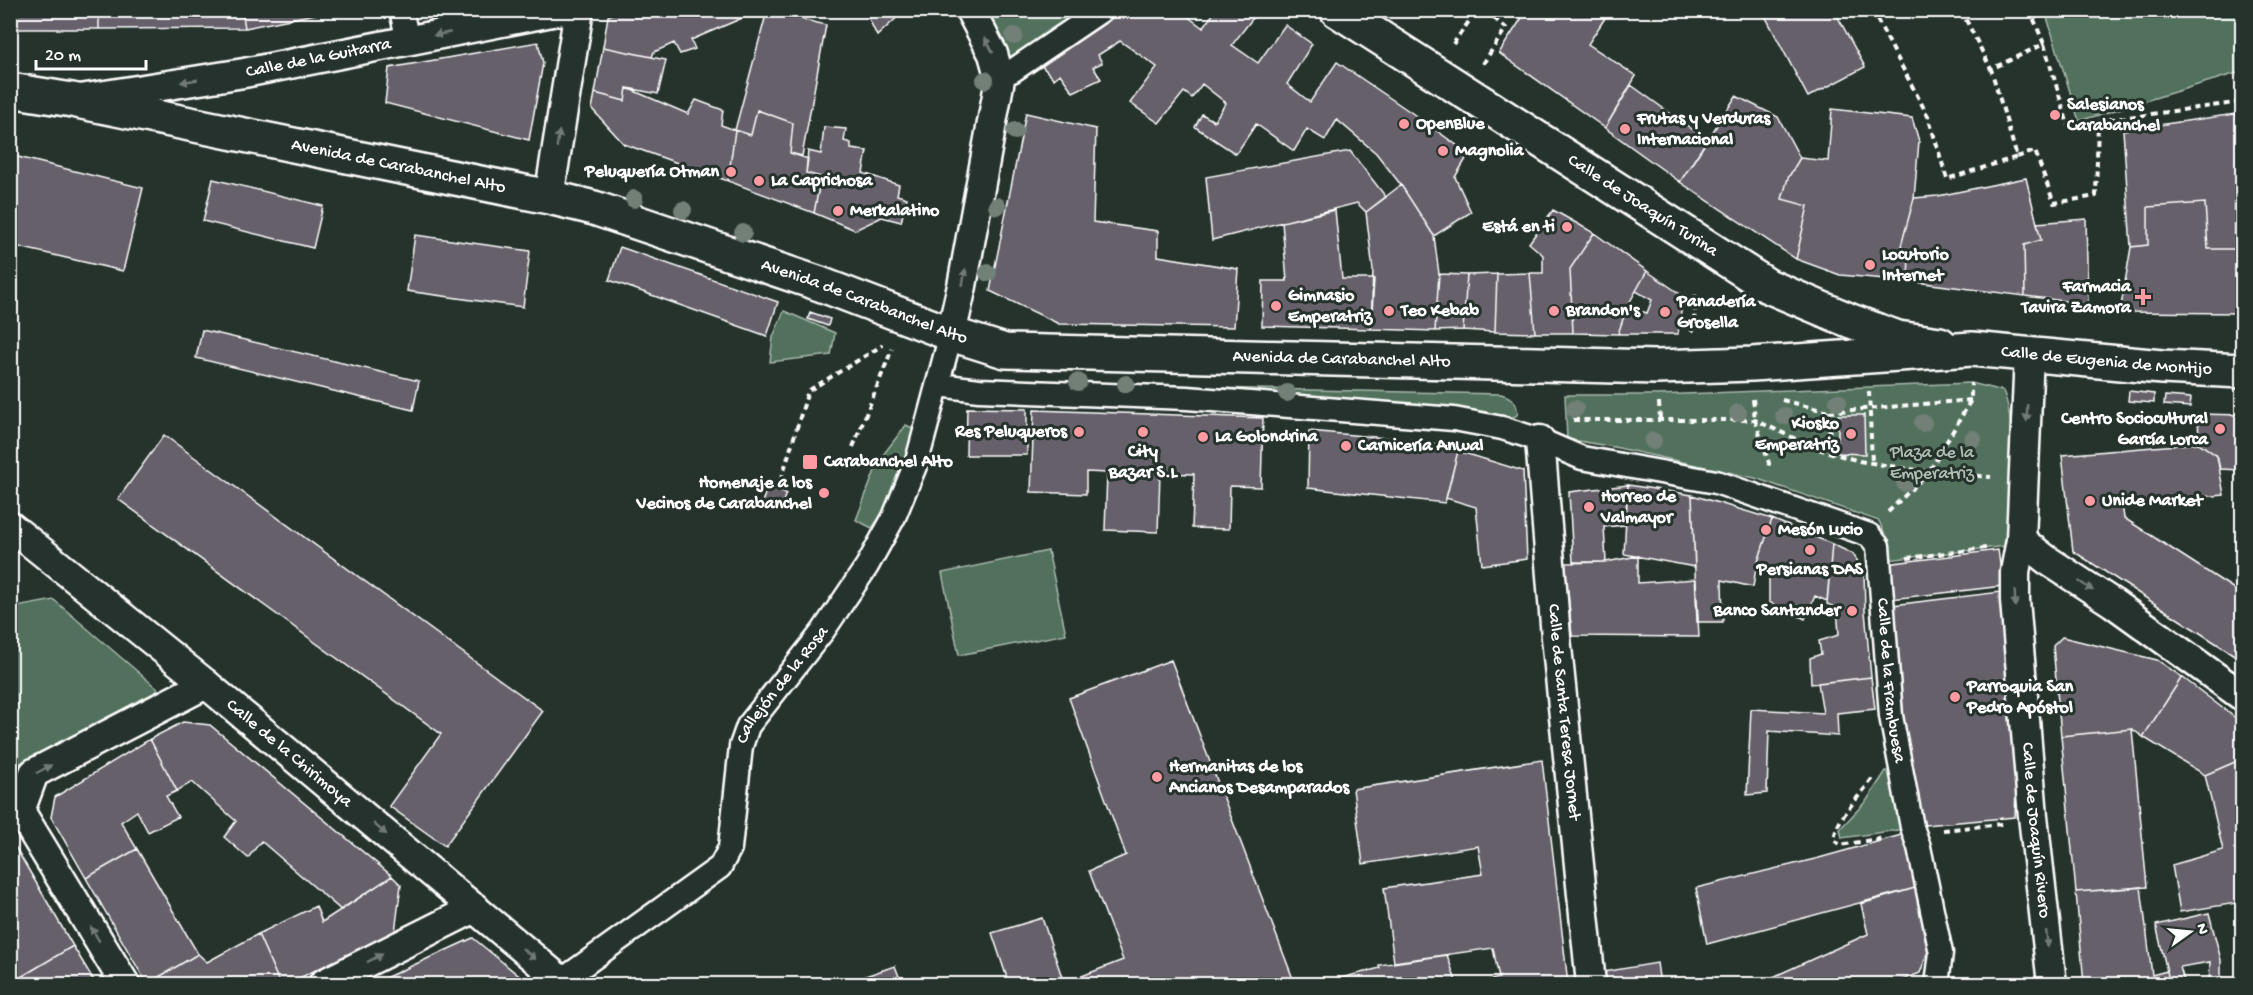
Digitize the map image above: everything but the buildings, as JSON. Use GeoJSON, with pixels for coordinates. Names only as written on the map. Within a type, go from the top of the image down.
{"type":"FeatureCollection","features":[{"type":"Feature","properties":{"kind":"main road","name":"Calle de Joaquín Turina"},"geometry":{"type":"LineString","coordinates":[[1336,10],[1768,286],[1898,338],[1972,349]]}},
{"type":"Feature","properties":{"kind":"main road","name":"Avenida de Carabanchel Alto"},"geometry":{"type":"LineString","coordinates":[[10,90],[72,100],[594,208],[820,284],[951,334],[1005,351],[1656,367],[1745,378]]}},
{"type":"Feature","properties":{"kind":"main road","name":"Calle de Eugenia de Montijo"},"geometry":{"type":"LineString","coordinates":[[1972,349],[2162,367],[2242,371]]}},
{"type":"Feature","properties":{"kind":"main road"},"geometry":{"type":"LineString","coordinates":[[1745,378],[1972,349]]}},
{"type":"Feature","properties":{"kind":"street"},"geometry":{"type":"LineString","coordinates":[[401,10],[408,40]]}},
{"type":"Feature","properties":{"kind":"street","name":"Calle de la Guitarra"},"geometry":{"type":"LineString","coordinates":[[72,100],[244,73],[562,10]]}},
{"type":"Feature","properties":{"kind":"street"},"geometry":{"type":"LineString","coordinates":[[549,197],[579,10]]}},
{"type":"Feature","properties":{"kind":"street"},"geometry":{"type":"LineString","coordinates":[[951,334],[1000,79],[993,54],[970,10]]}},
{"type":"Feature","properties":{"kind":"street"},"geometry":{"type":"LineString","coordinates":[[1012,71],[1102,10]]}},
{"type":"Feature","properties":{"kind":"street","name":"Callejón de la Rosa"},"geometry":{"type":"LineString","coordinates":[[563,983],[720,867],[730,848],[741,746],[748,726],[823,631],[867,566],[894,517],[917,461],[951,334]]}},
{"type":"Feature","properties":{"kind":"street","name":"Calle de Joaquín Rivero"},"geometry":{"type":"LineString","coordinates":[[2029,354],[2008,544],[2015,572],[2015,600],[2033,816],[2052,984]]}},
{"type":"Feature","properties":{"kind":"street"},"geometry":{"type":"LineString","coordinates":[[939,385],[979,390],[1186,398],[1454,418],[1502,428],[1540,440]]}},
{"type":"Feature","properties":{"kind":"street","name":"Calle de la Frambuesa"},"geometry":{"type":"LineString","coordinates":[[1540,440],[1582,458],[1716,482],[1869,535],[1878,546],[1891,716],[1912,827],[1919,847],[1941,953],[1936,984]]}},
{"type":"Feature","properties":{"kind":"street","name":"Calle de Santa Teresa Jornet"},"geometry":{"type":"LineString","coordinates":[[1540,440],[1556,637],[1591,984]]}},
{"type":"Feature","properties":{"kind":"street","name":"Calle de la Chirimoya"},"geometry":{"type":"LineString","coordinates":[[10,526],[206,684],[563,983]]}},
{"type":"Feature","properties":{"kind":"street"},"geometry":{"type":"LineString","coordinates":[[2008,544],[2047,560],[2113,603],[2242,696]]}},
{"type":"Feature","properties":{"kind":"street"},"geometry":{"type":"LineString","coordinates":[[125,984],[20,811],[34,773],[206,684]]}},
{"type":"Feature","properties":{"kind":"street"},"geometry":{"type":"LineString","coordinates":[[322,984],[474,908]]}},
{"type":"Feature","properties":{"kind":"path"},"geometry":{"type":"LineString","coordinates":[[1451,47],[1477,10]]}},
{"type":"Feature","properties":{"kind":"path"},"geometry":{"type":"LineString","coordinates":[[1481,67],[1506,28],[1484,10]]}},
{"type":"Feature","properties":{"kind":"path"},"geometry":{"type":"LineString","coordinates":[[1872,10],[1928,116],[1947,180],[2035,151],[2054,203],[2096,196],[2098,120]]}},
{"type":"Feature","properties":{"kind":"path"},"geometry":{"type":"LineString","coordinates":[[1961,10],[1991,69],[2017,157]]}},
{"type":"Feature","properties":{"kind":"path"},"geometry":{"type":"LineString","coordinates":[[2030,10],[2044,44],[2068,125],[2242,102]]}},
{"type":"Feature","properties":{"kind":"path"},"geometry":{"type":"LineString","coordinates":[[1991,69],[2044,44]]}},
{"type":"Feature","properties":{"kind":"path"},"geometry":{"type":"LineString","coordinates":[[1690,341],[1695,313],[1695,291]]}},
{"type":"Feature","properties":{"kind":"path"},"geometry":{"type":"LineString","coordinates":[[778,490],[808,391],[887,343]]}},
{"type":"Feature","properties":{"kind":"path"},"geometry":{"type":"LineString","coordinates":[[853,447],[892,348]]}},
{"type":"Feature","properties":{"kind":"path"},"geometry":{"type":"LineString","coordinates":[[1745,378],[1769,463],[1767,472]]}},
{"type":"Feature","properties":{"kind":"path"},"geometry":{"type":"LineString","coordinates":[[1887,513],[1929,472],[1971,400],[1971,383]]}},
{"type":"Feature","properties":{"kind":"path"},"geometry":{"type":"LineString","coordinates":[[1868,387],[1872,463]]}},
{"type":"Feature","properties":{"kind":"path"},"geometry":{"type":"LineString","coordinates":[[1658,395],[1660,420]]}},
{"type":"Feature","properties":{"kind":"path"},"geometry":{"type":"LineString","coordinates":[[1775,398],[1829,412],[1971,400]]}},
{"type":"Feature","properties":{"kind":"path"},"geometry":{"type":"LineString","coordinates":[[1829,412],[1830,453]]}},
{"type":"Feature","properties":{"kind":"path"},"geometry":{"type":"LineString","coordinates":[[1566,420],[1755,420],[1830,453],[1872,463],[1929,472],[1998,478]]}},
{"type":"Feature","properties":{"kind":"path"},"geometry":{"type":"LineString","coordinates":[[1899,559],[2008,544]]}},
{"type":"Feature","properties":{"kind":"green space"},"geometry":{"type":"Polygon","coordinates":[[[981,11],[1102,11],[1012,71],[981,11]]]}},
{"type":"Feature","properties":{"kind":"green space"},"geometry":{"type":"Polygon","coordinates":[[[2045,11],[2242,11],[2242,94],[2237,73],[2079,121],[2045,11]]]}},
{"type":"Feature","properties":{"kind":"green space"},"geometry":{"type":"Polygon","coordinates":[[[784,311],[835,333],[831,355],[770,362],[773,337],[784,311]]]}},
{"type":"Feature","properties":{"kind":"green space","name":"Plaza de la Emperatriz"},"geometry":{"type":"Polygon","coordinates":[[[1971,383],[2003,391],[2008,406],[2012,445],[2006,546],[1888,560],[1886,537],[1879,521],[1755,478],[1567,439],[1565,395],[1658,395],[1971,383]]]}},
{"type":"Feature","properties":{"kind":"green space"},"geometry":{"type":"Polygon","coordinates":[[[1211,388],[1501,394],[1513,400],[1518,414],[1514,417],[1213,395],[1211,388]]]}},
{"type":"Feature","properties":{"kind":"green space"},"geometry":{"type":"Polygon","coordinates":[[[906,425],[922,433],[906,479],[872,528],[856,520],[879,460],[906,425]]]}},
{"type":"Feature","properties":{"kind":"green space"},"geometry":{"type":"Polygon","coordinates":[[[1048,551],[1066,634],[959,655],[942,573],[1048,551]]]}},
{"type":"Feature","properties":{"kind":"green space"},"geometry":{"type":"Polygon","coordinates":[[[54,600],[159,690],[11,768],[11,608],[54,600]]]}},
{"type":"Feature","properties":{"kind":"green space"},"geometry":{"type":"Polygon","coordinates":[[[1886,771],[1892,773],[1904,829],[1842,838],[1840,829],[1867,800],[1886,771]]]}},
{"type":"Feature","properties":{"kind":"place","name":"Salesianos Carabanchel"},"geometry":{"type":"Point","coordinates":[2055,115]}},
{"type":"Feature","properties":{"kind":"place","name":"OpenBlue"},"geometry":{"type":"Point","coordinates":[1404,124]}},
{"type":"Feature","properties":{"kind":"place","name":"Frutas y Verduras Internacional"},"geometry":{"type":"Point","coordinates":[1625,129]}},
{"type":"Feature","properties":{"kind":"place","name":"Magnolia"},"geometry":{"type":"Point","coordinates":[1443,151]}},
{"type":"Feature","properties":{"kind":"place","name":"Peluquería Otman"},"geometry":{"type":"Point","coordinates":[731,172]}},
{"type":"Feature","properties":{"kind":"place","name":"La Caprichosa"},"geometry":{"type":"Point","coordinates":[759,181]}},
{"type":"Feature","properties":{"kind":"place","name":"Merkalatino"},"geometry":{"type":"Point","coordinates":[838,211]}},
{"type":"Feature","properties":{"kind":"place","name":"Está en ti"},"geometry":{"type":"Point","coordinates":[1567,227]}},
{"type":"Feature","properties":{"kind":"place","name":"Locutorio Internet"},"geometry":{"type":"Point","coordinates":[1870,265]}},
{"type":"Feature","properties":{"kind":"place","name":"Farmacia Tavira Zamora"},"geometry":{"type":"Point","coordinates":[2143,297]}},
{"type":"Feature","properties":{"kind":"place","name":"Gimnasio Emperatriz"},"geometry":{"type":"Point","coordinates":[1276,306]}},
{"type":"Feature","properties":{"kind":"place","name":"Teo Kebab"},"geometry":{"type":"Point","coordinates":[1389,311]}},
{"type":"Feature","properties":{"kind":"place","name":"Brandon's"},"geometry":{"type":"Point","coordinates":[1554,311]}},
{"type":"Feature","properties":{"kind":"place","name":"Panadería Grosella"},"geometry":{"type":"Point","coordinates":[1665,312]}},
{"type":"Feature","properties":{"kind":"place","name":"Centro Sociocultural García Lorca"},"geometry":{"type":"Point","coordinates":[2220,429]}},
{"type":"Feature","properties":{"kind":"place","name":"Res Peluqueros"},"geometry":{"type":"Point","coordinates":[1079,432]}},
{"type":"Feature","properties":{"kind":"place","name":"City Bazar S.L"},"geometry":{"type":"Point","coordinates":[1143,432]}},
{"type":"Feature","properties":{"kind":"place","name":"Kiosko Emperatriz"},"geometry":{"type":"Point","coordinates":[1851,434]}},
{"type":"Feature","properties":{"kind":"place","name":"La Golondrina"},"geometry":{"type":"Point","coordinates":[1203,437]}},
{"type":"Feature","properties":{"kind":"place","name":"Carnicería Anwal"},"geometry":{"type":"Point","coordinates":[1346,446]}},
{"type":"Feature","properties":{"kind":"place","name":"Carabanchel Alto"},"geometry":{"type":"Point","coordinates":[810,462]}},
{"type":"Feature","properties":{"kind":"place","name":"Homenaje a los Vecinos de Carabanchel"},"geometry":{"type":"Point","coordinates":[824,493]}},
{"type":"Feature","properties":{"kind":"place","name":"Unide Market"},"geometry":{"type":"Point","coordinates":[2090,501]}},
{"type":"Feature","properties":{"kind":"place","name":"Horreo de Valmayor"},"geometry":{"type":"Point","coordinates":[1589,507]}},
{"type":"Feature","properties":{"kind":"place","name":"Mesón Lucio"},"geometry":{"type":"Point","coordinates":[1766,530]}},
{"type":"Feature","properties":{"kind":"place","name":"Persianas DAS"},"geometry":{"type":"Point","coordinates":[1810,550]}},
{"type":"Feature","properties":{"kind":"place","name":"Banco Santander"},"geometry":{"type":"Point","coordinates":[1852,611]}},
{"type":"Feature","properties":{"kind":"place","name":"Parroquia San Pedro Apóstol"},"geometry":{"type":"Point","coordinates":[1955,697]}},
{"type":"Feature","properties":{"kind":"place","name":"Hermanitas de los Ancianos Desamparados"},"geometry":{"type":"Point","coordinates":[1157,777]}}]}
